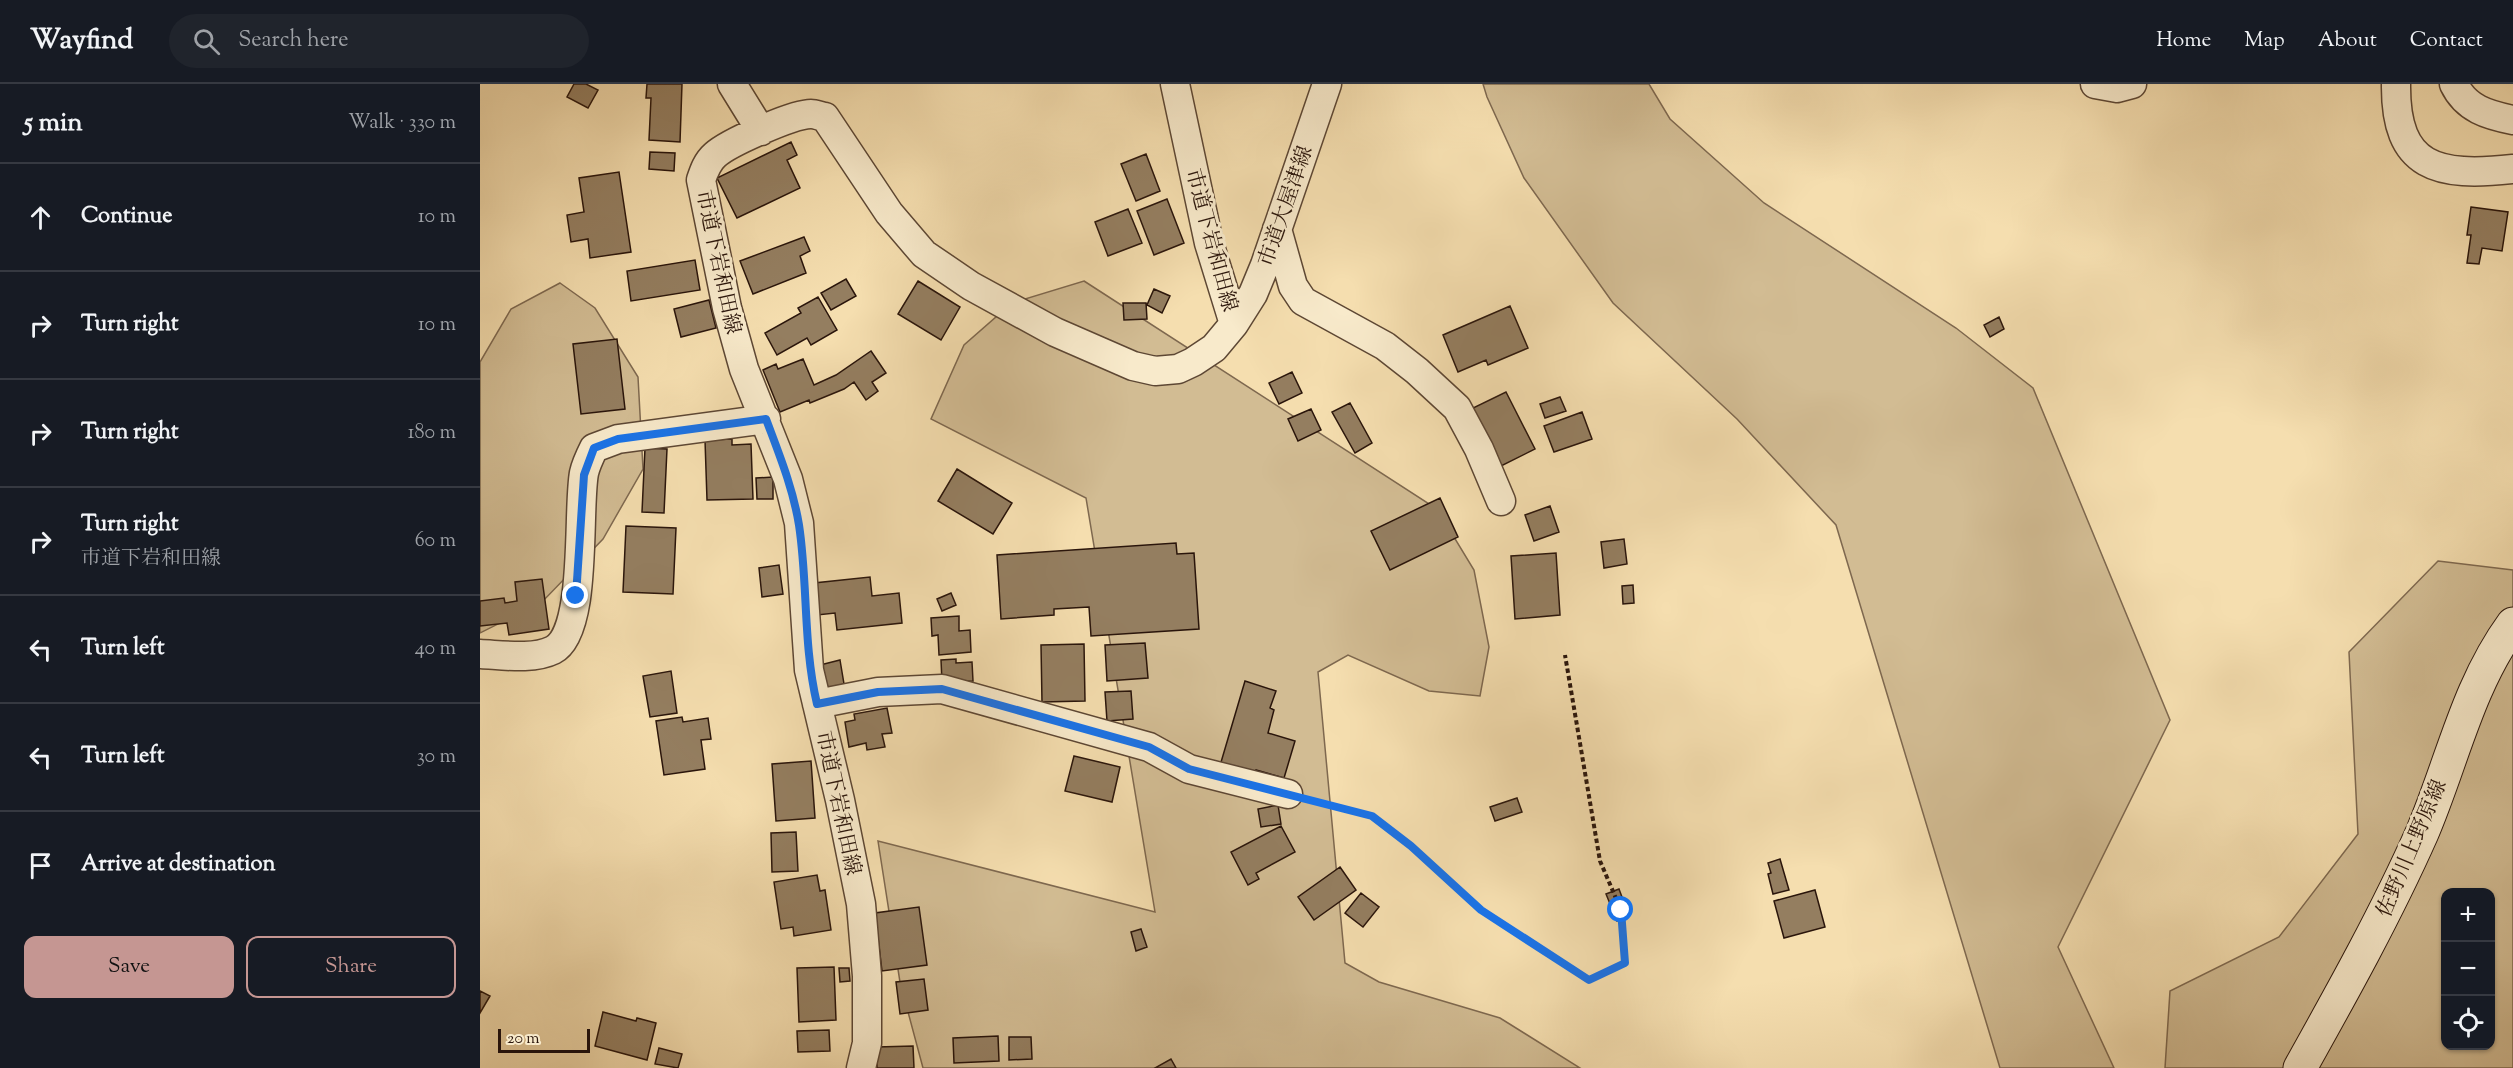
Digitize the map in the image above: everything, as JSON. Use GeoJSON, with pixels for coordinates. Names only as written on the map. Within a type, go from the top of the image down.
{"type":"FeatureCollection","features":[{"type":"Feature","properties":{"kind":"main road","name":"佐野川上野原線"},"geometry":{"type":"LineString","coordinates":[[2300,1068],[2379,926],[2423,831],[2480,680],[2513,624]]}},
{"type":"Feature","properties":{"kind":"street"},"geometry":{"type":"LineString","coordinates":[[732,84],[761,131]]}},
{"type":"Feature","properties":{"kind":"street","name":"市道下岩和田線"},"geometry":{"type":"LineString","coordinates":[[861,1068],[867,1043],[867,976],[861,904],[840,800],[809,670],[799,523],[788,479],[766,419],[744,369],[727,308],[701,180],[706,167],[716,154],[761,131],[794,117],[811,114],[825,117],[889,213],[924,254],[945,270],[1011,310],[1133,366],[1155,371],[1178,369],[1214,348],[1234,324],[1209,243],[1174,84]]}},
{"type":"Feature","properties":{"kind":"street","name":"市道大屋津線"},"geometry":{"type":"LineString","coordinates":[[1234,324],[1253,294],[1328,84]]}},
{"type":"Feature","properties":{"kind":"street"},"geometry":{"type":"LineString","coordinates":[[2095,84],[2117,88],[2132,84]]}},
{"type":"Feature","properties":{"kind":"street"},"geometry":{"type":"LineString","coordinates":[[2396,84],[2396,106],[2400,128],[2405,142],[2414,153],[2431,164],[2451,169],[2478,171],[2513,169]]}},
{"type":"Feature","properties":{"kind":"street"},"geometry":{"type":"LineString","coordinates":[[2454,84],[2460,96],[2476,109],[2513,120]]}},
{"type":"Feature","properties":{"kind":"street"},"geometry":{"type":"LineString","coordinates":[[1277,229],[1293,286],[1303,301],[1385,346],[1418,371],[1457,408],[1479,449],[1501,501]]}},
{"type":"Feature","properties":{"kind":"street"},"geometry":{"type":"LineString","coordinates":[[480,654],[537,655],[554,650],[564,640],[570,628],[576,596],[584,475],[594,448],[618,439],[766,419]]}},
{"type":"Feature","properties":{"kind":"street"},"geometry":{"type":"LineString","coordinates":[[817,704],[878,692],[942,689],[1149,747],[1189,769],[1288,794]]}},
{"type":"Feature","properties":{"kind":"path"},"geometry":{"type":"LineString","coordinates":[[1288,794],[1372,816],[1411,846],[1481,910],[1589,980],[1625,963],[1621,910],[1600,861],[1565,655]]}},
{"type":"Feature","properties":{"kind":"shaded area"},"geometry":{"type":"Polygon","coordinates":[[[1483,84],[1649,84],[1670,119],[1764,203],[1956,328],[2033,388],[2170,720],[2058,947],[2114,1068],[2000,1068],[1836,525],[1737,419],[1613,303],[1524,178],[1483,84]]]}},
{"type":"Feature","properties":{"kind":"shaded area"},"geometry":{"type":"Polygon","coordinates":[[[1084,281],[1437,509],[1474,570],[1489,647],[1480,696],[1429,691],[1348,655],[1318,672],[1345,963],[1379,982],[1500,1018],[1580,1068],[923,1068],[900,982],[878,841],[1155,912],[1086,498],[931,419],[964,345],[1012,303],[1084,281]]]}},
{"type":"Feature","properties":{"kind":"shaded area"},"geometry":{"type":"Polygon","coordinates":[[[560,283],[595,308],[638,377],[643,469],[603,539],[542,602],[480,633],[480,362],[511,309],[560,283]]]}},
{"type":"Feature","properties":{"kind":"shaded area"},"geometry":{"type":"Polygon","coordinates":[[[2438,561],[2513,570],[2513,1068],[2165,1068],[2170,991],[2279,937],[2358,834],[2349,652],[2438,561]]]}},
{"type":"Feature","properties":{"kind":"building"},"geometry":{"type":"Polygon","coordinates":[[[574,84],[586,84],[598,90],[588,108],[567,97],[574,84]]]}},
{"type":"Feature","properties":{"kind":"building"},"geometry":{"type":"Polygon","coordinates":[[[647,84],[682,84],[680,142],[649,140],[651,98],[646,98],[647,84]]]}},
{"type":"Feature","properties":{"kind":"building"},"geometry":{"type":"Polygon","coordinates":[[[791,142],[797,155],[787,160],[800,188],[737,218],[717,178],[791,142]]]}},
{"type":"Feature","properties":{"kind":"building"},"geometry":{"type":"Polygon","coordinates":[[[650,152],[675,153],[674,171],[649,169],[650,152]]]}},
{"type":"Feature","properties":{"kind":"building"},"geometry":{"type":"Polygon","coordinates":[[[1146,154],[1160,191],[1136,201],[1121,164],[1146,154]]]}},
{"type":"Feature","properties":{"kind":"building"},"geometry":{"type":"Polygon","coordinates":[[[619,172],[631,252],[590,258],[588,239],[571,242],[567,215],[584,212],[579,178],[619,172]]]}},
{"type":"Feature","properties":{"kind":"building"},"geometry":{"type":"Polygon","coordinates":[[[1167,199],[1184,243],[1154,255],[1137,211],[1167,199]]]}},
{"type":"Feature","properties":{"kind":"building"},"geometry":{"type":"Polygon","coordinates":[[[2471,207],[2508,212],[2502,251],[2482,248],[2479,264],[2467,263],[2471,235],[2467,235],[2471,207]]]}},
{"type":"Feature","properties":{"kind":"building"},"geometry":{"type":"Polygon","coordinates":[[[1128,209],[1142,243],[1108,256],[1095,222],[1128,209]]]}},
{"type":"Feature","properties":{"kind":"building"},"geometry":{"type":"Polygon","coordinates":[[[804,237],[810,251],[800,256],[806,273],[753,294],[740,261],[804,237]]]}},
{"type":"Feature","properties":{"kind":"building"},"geometry":{"type":"Polygon","coordinates":[[[695,260],[700,290],[631,301],[627,271],[695,260]]]}},
{"type":"Feature","properties":{"kind":"building"},"geometry":{"type":"Polygon","coordinates":[[[846,279],[856,296],[831,310],[821,293],[846,279]]]}},
{"type":"Feature","properties":{"kind":"building"},"geometry":{"type":"Polygon","coordinates":[[[918,281],[960,307],[941,340],[898,314],[918,281]]]}},
{"type":"Feature","properties":{"kind":"building"},"geometry":{"type":"Polygon","coordinates":[[[1154,289],[1170,296],[1162,313],[1147,305],[1154,289]]]}},
{"type":"Feature","properties":{"kind":"building"},"geometry":{"type":"Polygon","coordinates":[[[818,297],[837,330],[811,345],[807,338],[777,355],[765,333],[801,313],[798,308],[818,297]]]}},
{"type":"Feature","properties":{"kind":"building"},"geometry":{"type":"Polygon","coordinates":[[[709,300],[716,328],[681,337],[674,309],[709,300]]]}},
{"type":"Feature","properties":{"kind":"building"},"geometry":{"type":"Polygon","coordinates":[[[1123,303],[1146,303],[1147,319],[1124,320],[1123,303]]]}},
{"type":"Feature","properties":{"kind":"building"},"geometry":{"type":"Polygon","coordinates":[[[1510,306],[1528,348],[1488,365],[1486,360],[1458,372],[1443,335],[1510,306]]]}},
{"type":"Feature","properties":{"kind":"building"},"geometry":{"type":"Polygon","coordinates":[[[1999,317],[2004,329],[1990,337],[1984,325],[1999,317]]]}},
{"type":"Feature","properties":{"kind":"building"},"geometry":{"type":"Polygon","coordinates":[[[617,339],[625,409],[581,414],[573,344],[617,339]]]}},
{"type":"Feature","properties":{"kind":"building"},"geometry":{"type":"Polygon","coordinates":[[[871,351],[886,373],[872,382],[878,391],[866,400],[854,382],[844,389],[810,403],[809,400],[780,412],[763,370],[776,364],[778,369],[803,359],[814,385],[836,375],[871,351]]]}},
{"type":"Feature","properties":{"kind":"building"},"geometry":{"type":"Polygon","coordinates":[[[1292,372],[1302,393],[1279,404],[1269,383],[1292,372]]]}},
{"type":"Feature","properties":{"kind":"building"},"geometry":{"type":"Polygon","coordinates":[[[1506,392],[1535,449],[1501,466],[1473,408],[1506,392]]]}},
{"type":"Feature","properties":{"kind":"building"},"geometry":{"type":"Polygon","coordinates":[[[1560,397],[1566,411],[1545,418],[1540,404],[1560,397]]]}},
{"type":"Feature","properties":{"kind":"building"},"geometry":{"type":"Polygon","coordinates":[[[1350,403],[1372,443],[1355,453],[1332,412],[1350,403]]]}},
{"type":"Feature","properties":{"kind":"building"},"geometry":{"type":"Polygon","coordinates":[[[1311,409],[1321,430],[1298,441],[1288,419],[1311,409]]]}},
{"type":"Feature","properties":{"kind":"building"},"geometry":{"type":"Polygon","coordinates":[[[1582,412],[1592,439],[1554,452],[1544,426],[1582,412]]]}},
{"type":"Feature","properties":{"kind":"building"},"geometry":{"type":"Polygon","coordinates":[[[732,439],[732,445],[751,444],[753,499],[707,500],[705,440],[732,439]]]}},
{"type":"Feature","properties":{"kind":"building"},"geometry":{"type":"Polygon","coordinates":[[[645,448],[667,449],[664,513],[642,512],[645,448]]]}},
{"type":"Feature","properties":{"kind":"building"},"geometry":{"type":"Polygon","coordinates":[[[957,469],[1012,503],[993,534],[938,501],[957,469]]]}},
{"type":"Feature","properties":{"kind":"building"},"geometry":{"type":"Polygon","coordinates":[[[773,477],[773,499],[757,499],[756,478],[773,477]]]}},
{"type":"Feature","properties":{"kind":"building"},"geometry":{"type":"Polygon","coordinates":[[[1440,498],[1458,537],[1390,570],[1371,531],[1440,498]]]}},
{"type":"Feature","properties":{"kind":"building"},"geometry":{"type":"Polygon","coordinates":[[[1550,506],[1559,532],[1534,541],[1525,515],[1550,506]]]}},
{"type":"Feature","properties":{"kind":"building"},"geometry":{"type":"Polygon","coordinates":[[[626,526],[676,528],[673,594],[623,592],[626,526]]]}},
{"type":"Feature","properties":{"kind":"building"},"geometry":{"type":"Polygon","coordinates":[[[1624,539],[1627,564],[1604,568],[1601,542],[1624,539]]]}},
{"type":"Feature","properties":{"kind":"building"},"geometry":{"type":"Polygon","coordinates":[[[1176,543],[1177,554],[1194,553],[1199,629],[1091,636],[1089,607],[1054,609],[1054,615],[1001,619],[997,555],[1176,543]]]}},
{"type":"Feature","properties":{"kind":"building"},"geometry":{"type":"Polygon","coordinates":[[[1556,553],[1560,615],[1515,619],[1511,556],[1556,553]]]}},
{"type":"Feature","properties":{"kind":"building"},"geometry":{"type":"Polygon","coordinates":[[[779,565],[783,594],[762,597],[759,568],[779,565]]]}},
{"type":"Feature","properties":{"kind":"building"},"geometry":{"type":"Polygon","coordinates":[[[870,577],[872,596],[899,593],[902,623],[837,630],[835,613],[817,615],[814,583],[870,577]]]}},
{"type":"Feature","properties":{"kind":"building"},"geometry":{"type":"Polygon","coordinates":[[[542,579],[549,629],[509,635],[507,623],[480,626],[480,601],[504,598],[505,603],[517,601],[515,582],[542,579]]]}},
{"type":"Feature","properties":{"kind":"building"},"geometry":{"type":"Polygon","coordinates":[[[1633,585],[1634,603],[1623,604],[1622,586],[1633,585]]]}},
{"type":"Feature","properties":{"kind":"building"},"geometry":{"type":"Polygon","coordinates":[[[951,593],[956,605],[942,611],[937,599],[951,593]]]}},
{"type":"Feature","properties":{"kind":"building"},"geometry":{"type":"Polygon","coordinates":[[[959,616],[959,631],[970,630],[971,652],[939,655],[938,635],[932,636],[931,618],[959,616]]]}},
{"type":"Feature","properties":{"kind":"building"},"geometry":{"type":"Polygon","coordinates":[[[1145,643],[1148,678],[1107,681],[1105,645],[1145,643]]]}},
{"type":"Feature","properties":{"kind":"building"},"geometry":{"type":"Polygon","coordinates":[[[1084,644],[1085,701],[1042,702],[1041,645],[1084,644]]]}},
{"type":"Feature","properties":{"kind":"building"},"geometry":{"type":"Polygon","coordinates":[[[956,659],[956,663],[972,662],[973,681],[942,682],[941,660],[956,659]]]}},
{"type":"Feature","properties":{"kind":"building"},"geometry":{"type":"Polygon","coordinates":[[[840,660],[844,684],[825,689],[820,665],[840,660]]]}},
{"type":"Feature","properties":{"kind":"building"},"geometry":{"type":"Polygon","coordinates":[[[671,671],[677,713],[650,717],[643,676],[671,671]]]}},
{"type":"Feature","properties":{"kind":"building"},"geometry":{"type":"Polygon","coordinates":[[[1245,681],[1276,691],[1270,708],[1274,710],[1268,733],[1295,741],[1284,778],[1256,770],[1253,779],[1219,769],[1245,681]]]}},
{"type":"Feature","properties":{"kind":"building"},"geometry":{"type":"Polygon","coordinates":[[[1131,691],[1133,719],[1107,721],[1105,692],[1131,691]]]}},
{"type":"Feature","properties":{"kind":"building"},"geometry":{"type":"Polygon","coordinates":[[[887,708],[892,733],[882,734],[885,747],[867,750],[866,743],[849,747],[845,722],[855,720],[854,714],[887,708]]]}},
{"type":"Feature","properties":{"kind":"building"},"geometry":{"type":"Polygon","coordinates":[[[682,717],[683,722],[708,718],[711,739],[701,740],[705,769],[664,775],[656,721],[682,717]]]}},
{"type":"Feature","properties":{"kind":"building"},"geometry":{"type":"Polygon","coordinates":[[[1074,756],[1120,767],[1112,802],[1065,791],[1074,756]]]}},
{"type":"Feature","properties":{"kind":"building"},"geometry":{"type":"Polygon","coordinates":[[[811,761],[815,818],[776,821],[772,764],[811,761]]]}},
{"type":"Feature","properties":{"kind":"building"},"geometry":{"type":"Polygon","coordinates":[[[1517,798],[1522,812],[1495,821],[1490,807],[1517,798]]]}},
{"type":"Feature","properties":{"kind":"building"},"geometry":{"type":"Polygon","coordinates":[[[1278,805],[1281,824],[1261,827],[1258,809],[1278,805]]]}},
{"type":"Feature","properties":{"kind":"building"},"geometry":{"type":"Polygon","coordinates":[[[1281,826],[1295,852],[1256,873],[1259,879],[1248,885],[1231,852],[1281,826]]]}},
{"type":"Feature","properties":{"kind":"building"},"geometry":{"type":"Polygon","coordinates":[[[796,832],[798,871],[772,872],[771,833],[796,832]]]}},
{"type":"Feature","properties":{"kind":"building"},"geometry":{"type":"Polygon","coordinates":[[[1780,859],[1789,890],[1773,894],[1768,863],[1780,859]]]}},
{"type":"Feature","properties":{"kind":"building"},"geometry":{"type":"Polygon","coordinates":[[[1340,867],[1356,890],[1314,920],[1298,897],[1340,867]]]}},
{"type":"Feature","properties":{"kind":"building"},"geometry":{"type":"Polygon","coordinates":[[[817,875],[820,891],[825,890],[831,930],[794,936],[793,927],[781,929],[774,882],[817,875]]]}},
{"type":"Feature","properties":{"kind":"building"},"geometry":{"type":"Polygon","coordinates":[[[1619,889],[1629,916],[1617,921],[1606,894],[1619,889]]]}},
{"type":"Feature","properties":{"kind":"building"},"geometry":{"type":"Polygon","coordinates":[[[1815,890],[1825,927],[1784,938],[1774,901],[1815,890]]]}},
{"type":"Feature","properties":{"kind":"building"},"geometry":{"type":"Polygon","coordinates":[[[1361,893],[1379,907],[1363,927],[1345,913],[1361,893]]]}},
{"type":"Feature","properties":{"kind":"building"},"geometry":{"type":"Polygon","coordinates":[[[919,907],[927,965],[882,971],[875,913],[919,907]]]}},
{"type":"Feature","properties":{"kind":"building"},"geometry":{"type":"Polygon","coordinates":[[[1141,929],[1147,947],[1136,951],[1131,932],[1141,929]]]}},
{"type":"Feature","properties":{"kind":"building"},"geometry":{"type":"Polygon","coordinates":[[[834,967],[836,1020],[799,1022],[797,968],[834,967]]]}},
{"type":"Feature","properties":{"kind":"building"},"geometry":{"type":"Polygon","coordinates":[[[839,968],[849,968],[850,981],[840,982],[839,968]]]}},
{"type":"Feature","properties":{"kind":"building"},"geometry":{"type":"Polygon","coordinates":[[[924,979],[928,1010],[900,1014],[896,982],[924,979]]]}},
{"type":"Feature","properties":{"kind":"building"},"geometry":{"type":"Polygon","coordinates":[[[480,991],[490,996],[480,1013],[480,991]]]}},
{"type":"Feature","properties":{"kind":"building"},"geometry":{"type":"Polygon","coordinates":[[[603,1012],[636,1021],[637,1018],[656,1023],[647,1060],[595,1046],[603,1012]]]}},
{"type":"Feature","properties":{"kind":"building"},"geometry":{"type":"Polygon","coordinates":[[[829,1030],[830,1051],[798,1052],[797,1031],[829,1030]]]}},
{"type":"Feature","properties":{"kind":"building"},"geometry":{"type":"Polygon","coordinates":[[[998,1036],[999,1061],[954,1063],[953,1038],[998,1036]]]}},
{"type":"Feature","properties":{"kind":"building"},"geometry":{"type":"Polygon","coordinates":[[[1009,1037],[1031,1037],[1032,1059],[1009,1060],[1009,1037]]]}},
{"type":"Feature","properties":{"kind":"building"},"geometry":{"type":"Polygon","coordinates":[[[913,1046],[914,1068],[877,1068],[877,1047],[913,1046]]]}},
{"type":"Feature","properties":{"kind":"building"},"geometry":{"type":"Polygon","coordinates":[[[659,1048],[682,1054],[678,1068],[655,1064],[659,1048]]]}},
{"type":"Feature","properties":{"kind":"building"},"geometry":{"type":"Polygon","coordinates":[[[1171,1059],[1176,1068],[1155,1068],[1171,1059]]]}},
{"type":"Feature","properties":{"kind":"route"},"geometry":{"type":"LineString","coordinates":[[576,596],[584,475],[588,459],[594,448],[618,439],[766,419],[788,479],[799,523],[809,670],[817,704],[878,692],[942,689],[1149,747],[1189,769],[1372,816],[1411,846],[1481,910],[1589,980],[1625,963],[1621,910]]}}]}
